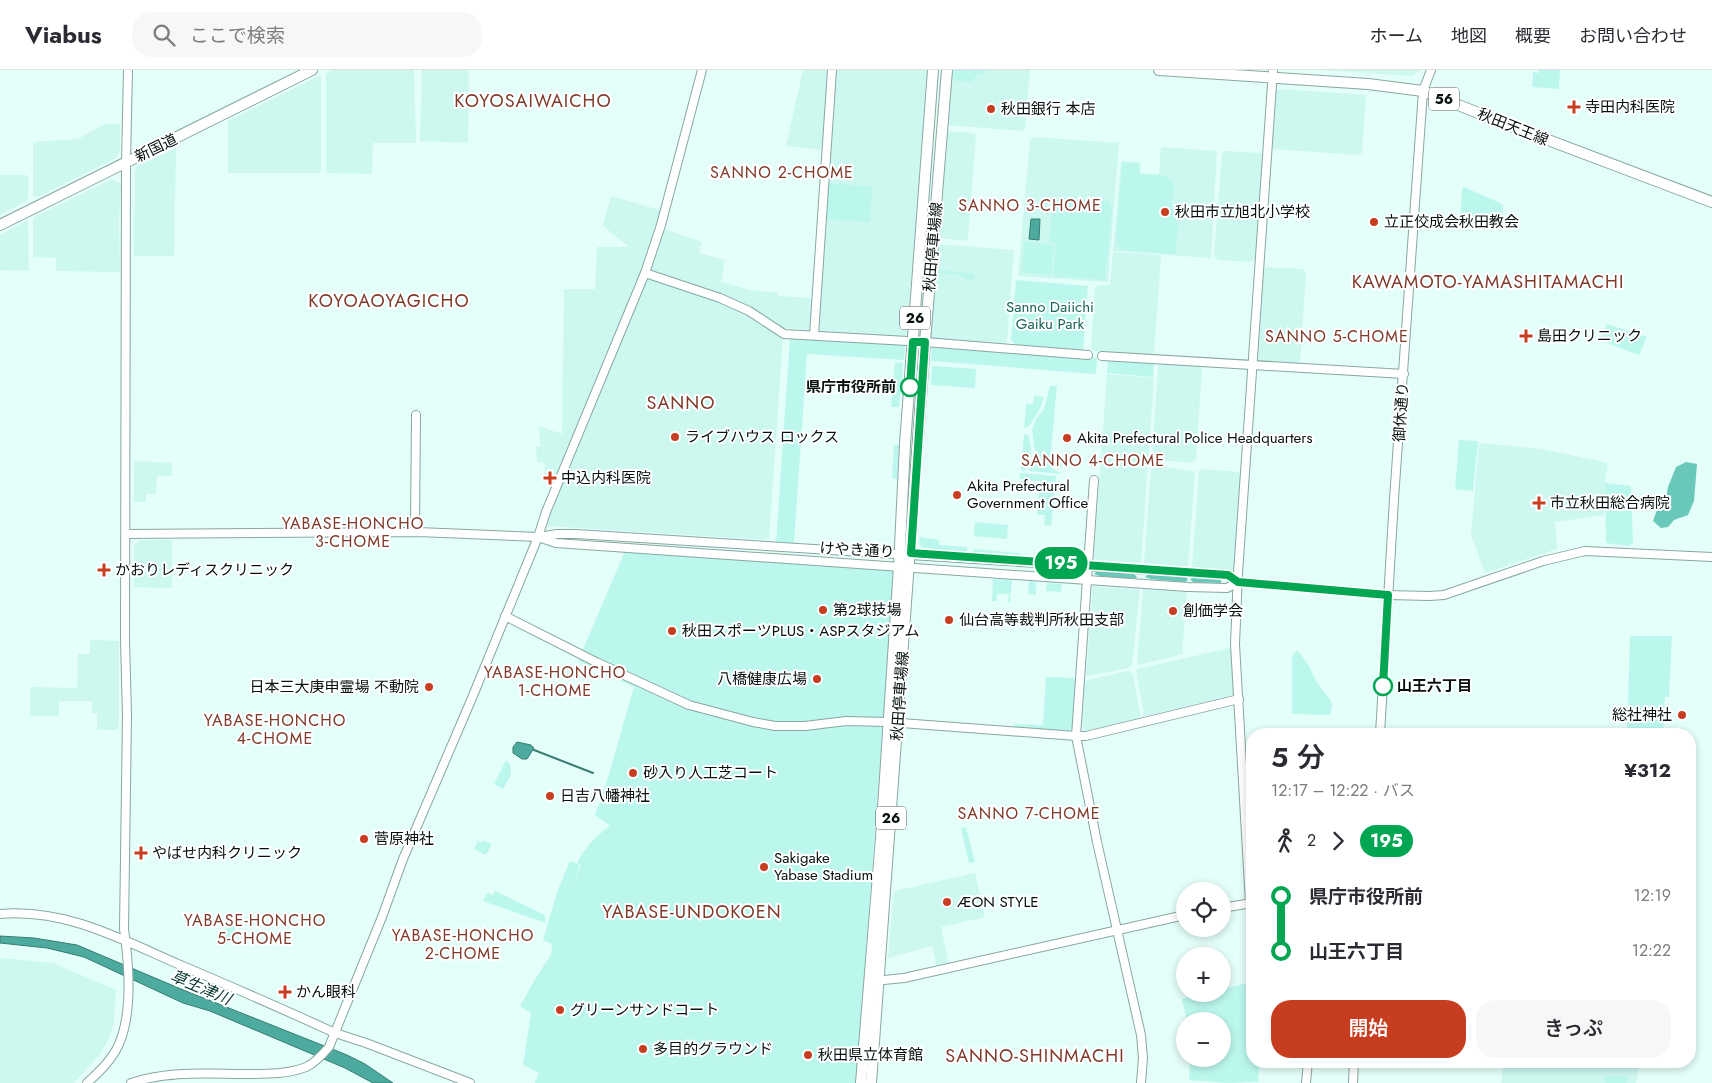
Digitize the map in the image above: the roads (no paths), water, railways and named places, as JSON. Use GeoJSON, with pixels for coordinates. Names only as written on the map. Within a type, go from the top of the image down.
{"type":"FeatureCollection","features":[{"type":"Feature","properties":{"kind":"main road","name":"新国道"},"geometry":{"type":"LineString","coordinates":[[0,225],[312,70]]}},
{"type":"Feature","properties":{"kind":"main road","name":"秋田停車場線"},"geometry":{"type":"LineString","coordinates":[[905,553],[905,444],[933,70]]}},
{"type":"Feature","properties":{"kind":"main road","name":"秋田停車場線"},"geometry":{"type":"LineString","coordinates":[[871,1083],[874,981],[905,553],[925,342],[947,70]]}},
{"type":"Feature","properties":{"kind":"main road","name":"秋田天王線"},"geometry":{"type":"LineString","coordinates":[[1159,70],[1273,74],[1424,91],[1712,202]]}},
{"type":"Feature","properties":{"kind":"main road","name":"秋田停車場線"},"geometry":{"type":"LineString","coordinates":[[861,1083],[874,981]]}},
{"type":"Feature","properties":{"kind":"street"},"geometry":{"type":"LineString","coordinates":[[87,1083],[103,1067],[118,1045],[126,1013],[128,959],[124,929],[127,715],[126,162],[128,70]]}},
{"type":"Feature","properties":{"kind":"street"},"geometry":{"type":"LineString","coordinates":[[131,1083],[167,1075],[272,1073],[306,1066],[316,1060],[329,1046],[403,859],[472,698],[538,537],[546,512],[645,273],[664,216],[702,70]]}},
{"type":"Feature","properties":{"kind":"street"},"geometry":{"type":"LineString","coordinates":[[814,335],[832,70]]}},
{"type":"Feature","properties":{"kind":"street","name":"御休通り"},"geometry":{"type":"LineString","coordinates":[[1380,728],[1424,91],[1431,70]]}},
{"type":"Feature","properties":{"kind":"street"},"geometry":{"type":"LineString","coordinates":[[1246,818],[1235,644],[1252,365],[1273,74]]}},
{"type":"Feature","properties":{"kind":"street"},"geometry":{"type":"LineString","coordinates":[[645,273],[720,298],[749,312],[784,334],[925,342],[1088,355]]}},
{"type":"Feature","properties":{"kind":"street"},"geometry":{"type":"LineString","coordinates":[[1102,356],[1404,374]]}},
{"type":"Feature","properties":{"kind":"street"},"geometry":{"type":"LineString","coordinates":[[416,415],[415,527],[418,532]]}},
{"type":"Feature","properties":{"kind":"street"},"geometry":{"type":"LineString","coordinates":[[1094,480],[1076,736],[1116,931],[1141,1034],[1143,1058],[1141,1083]]}},
{"type":"Feature","properties":{"kind":"street"},"geometry":{"type":"LineString","coordinates":[[126,534],[418,532],[538,537]]}},
{"type":"Feature","properties":{"kind":"street","name":"けやき通り"},"geometry":{"type":"LineString","coordinates":[[576,534],[905,553],[1228,575],[1238,582],[1227,588],[1188,587],[556,544],[538,537],[576,534]]}},
{"type":"Feature","properties":{"kind":"street"},"geometry":{"type":"LineString","coordinates":[[1238,582],[1412,597],[1444,595],[1543,561],[1585,551],[1712,557]]}},
{"type":"Feature","properties":{"kind":"street"},"geometry":{"type":"LineString","coordinates":[[505,616],[689,704],[752,722],[775,726],[805,726],[846,721],[1086,736],[1239,699]]}},
{"type":"Feature","properties":{"kind":"street"},"geometry":{"type":"LineString","coordinates":[[1231,906],[1246,904]]}},
{"type":"Feature","properties":{"kind":"street"},"geometry":{"type":"LineString","coordinates":[[0,914],[29,914],[69,920],[96,928],[225,984],[333,1036],[366,1044],[470,1083]]}},
{"type":"Feature","properties":{"kind":"street"},"geometry":{"type":"LineString","coordinates":[[874,981],[904,978],[1176,917]]}},
{"type":"Feature","properties":{"kind":"street"},"geometry":{"type":"LineString","coordinates":[[1306,1083],[1307,1068]]}},
{"type":"Feature","properties":{"kind":"street"},"geometry":{"type":"LineString","coordinates":[[1353,1083],[1354,1068]]}},
{"type":"Feature","properties":{"kind":"waterway"},"geometry":{"type":"LineString","coordinates":[[534,750],[593,773]]}},
{"type":"Feature","properties":{"kind":"place","name":"寺田内科医院"},"geometry":{"type":"Point","coordinates":[1574,107]}},
{"type":"Feature","properties":{"kind":"place","name":"秋田銀行 本店"},"geometry":{"type":"Point","coordinates":[991,109]}},
{"type":"Feature","properties":{"kind":"place","name":"秋田市立旭北小学校"},"geometry":{"type":"Point","coordinates":[1165,212]}},
{"type":"Feature","properties":{"kind":"place","name":"立正佼成会秋田教会"},"geometry":{"type":"Point","coordinates":[1374,222]}},
{"type":"Feature","properties":{"kind":"place","name":"島田クリニック"},"geometry":{"type":"Point","coordinates":[1526,336]}},
{"type":"Feature","properties":{"kind":"place","name":"県庁市役所前"},"geometry":{"type":"Point","coordinates":[910,387]}},
{"type":"Feature","properties":{"kind":"place","name":"ライブハウス ロックス"},"geometry":{"type":"Point","coordinates":[675,437]}},
{"type":"Feature","properties":{"kind":"place","name":"Akita Prefectural Police Headquarters"},"geometry":{"type":"Point","coordinates":[1067,438]}},
{"type":"Feature","properties":{"kind":"place","name":"中込内科医院"},"geometry":{"type":"Point","coordinates":[550,478]}},
{"type":"Feature","properties":{"kind":"place","name":"Akita Prefectural Government Office"},"geometry":{"type":"Point","coordinates":[957,495]}},
{"type":"Feature","properties":{"kind":"place","name":"市立秋田総合病院"},"geometry":{"type":"Point","coordinates":[1539,503]}},
{"type":"Feature","properties":{"kind":"place","name":"かおりレディスクリニック"},"geometry":{"type":"Point","coordinates":[104,570]}},
{"type":"Feature","properties":{"kind":"place","name":"第2球技場"},"geometry":{"type":"Point","coordinates":[823,610]}},
{"type":"Feature","properties":{"kind":"place","name":"創価学会"},"geometry":{"type":"Point","coordinates":[1173,611]}},
{"type":"Feature","properties":{"kind":"place","name":"仙台高等裁判所秋田支部"},"geometry":{"type":"Point","coordinates":[949,620]}},
{"type":"Feature","properties":{"kind":"place","name":"秋田スポーツPLUS・ASPスタジアム"},"geometry":{"type":"Point","coordinates":[672,631]}},
{"type":"Feature","properties":{"kind":"place","name":"八橋健康広場"},"geometry":{"type":"Point","coordinates":[817,679]}},
{"type":"Feature","properties":{"kind":"place","name":"山王六丁目"},"geometry":{"type":"Point","coordinates":[1383,686]}},
{"type":"Feature","properties":{"kind":"place","name":"日本三大庚申霊場 不動院"},"geometry":{"type":"Point","coordinates":[429,687]}},
{"type":"Feature","properties":{"kind":"place","name":"総社神社"},"geometry":{"type":"Point","coordinates":[1682,715]}},
{"type":"Feature","properties":{"kind":"place","name":"砂入り人工芝コート"},"geometry":{"type":"Point","coordinates":[633,773]}},
{"type":"Feature","properties":{"kind":"place","name":"日吉八幡神社"},"geometry":{"type":"Point","coordinates":[550,796]}},
{"type":"Feature","properties":{"kind":"place","name":"菅原神社"},"geometry":{"type":"Point","coordinates":[364,839]}},
{"type":"Feature","properties":{"kind":"place","name":"やばせ内科クリニック"},"geometry":{"type":"Point","coordinates":[141,853]}},
{"type":"Feature","properties":{"kind":"place","name":"Sakigake Yabase Stadium"},"geometry":{"type":"Point","coordinates":[764,867]}},
{"type":"Feature","properties":{"kind":"place","name":"ÆON STYLE"},"geometry":{"type":"Point","coordinates":[947,902]}},
{"type":"Feature","properties":{"kind":"place","name":"かん眼科"},"geometry":{"type":"Point","coordinates":[285,992]}},
{"type":"Feature","properties":{"kind":"place","name":"グリーンサンドコート"},"geometry":{"type":"Point","coordinates":[560,1010]}},
{"type":"Feature","properties":{"kind":"place","name":"多目的グラウンド"},"geometry":{"type":"Point","coordinates":[643,1049]}},
{"type":"Feature","properties":{"kind":"place","name":"秋田県立体育館"},"geometry":{"type":"Point","coordinates":[808,1055]}},
{"type":"Feature","properties":{"kind":"district","name":"KOYOSAIWAICHO"},"geometry":{"type":"Point","coordinates":[533,101]}},
{"type":"Feature","properties":{"kind":"district","name":"SANNO 2-CHOME"},"geometry":{"type":"Point","coordinates":[782,172]}},
{"type":"Feature","properties":{"kind":"district","name":"SANNO 3-CHOME"},"geometry":{"type":"Point","coordinates":[1030,205]}},
{"type":"Feature","properties":{"kind":"district","name":"KAWAMOTO-YAMASHITAMACHI"},"geometry":{"type":"Point","coordinates":[1488,282]}},
{"type":"Feature","properties":{"kind":"district","name":"KOYOAOYAGICHO"},"geometry":{"type":"Point","coordinates":[389,301]}},
{"type":"Feature","properties":{"kind":"district","name":"SANNO 5-CHOME"},"geometry":{"type":"Point","coordinates":[1337,336]}},
{"type":"Feature","properties":{"kind":"district","name":"SANNO"},"geometry":{"type":"Point","coordinates":[681,403]}},
{"type":"Feature","properties":{"kind":"district","name":"SANNO 4-CHOME"},"geometry":{"type":"Point","coordinates":[1093,460]}},
{"type":"Feature","properties":{"kind":"district","name":"YABASE-HONCHO 3-CHOME"},"geometry":{"type":"Point","coordinates":[353,532]}},
{"type":"Feature","properties":{"kind":"district","name":"YABASE-HONCHO 1-CHOME"},"geometry":{"type":"Point","coordinates":[555,681]}},
{"type":"Feature","properties":{"kind":"district","name":"YABASE-HONCHO 4-CHOME"},"geometry":{"type":"Point","coordinates":[275,729]}},
{"type":"Feature","properties":{"kind":"district","name":"SANNO 7-CHOME"},"geometry":{"type":"Point","coordinates":[1029,813]}},
{"type":"Feature","properties":{"kind":"district","name":"YABASE-UNDOKOEN"},"geometry":{"type":"Point","coordinates":[692,912]}},
{"type":"Feature","properties":{"kind":"district","name":"YABASE-HONCHO 5-CHOME"},"geometry":{"type":"Point","coordinates":[255,929]}},
{"type":"Feature","properties":{"kind":"district","name":"YABASE-HONCHO 2-CHOME"},"geometry":{"type":"Point","coordinates":[463,944]}},
{"type":"Feature","properties":{"kind":"district","name":"SANNO-SHINMACHI"},"geometry":{"type":"Point","coordinates":[1035,1056]}},
{"type":"Feature","properties":{"kind":"park label","name":"Sanno Daiichi Gaiku Park"},"geometry":{"type":"Point","coordinates":[1050,316]}},
{"type":"Feature","properties":{"kind":"water label","name":"草生津川"},"geometry":{"type":"Point","coordinates":[201,987]}}]}
